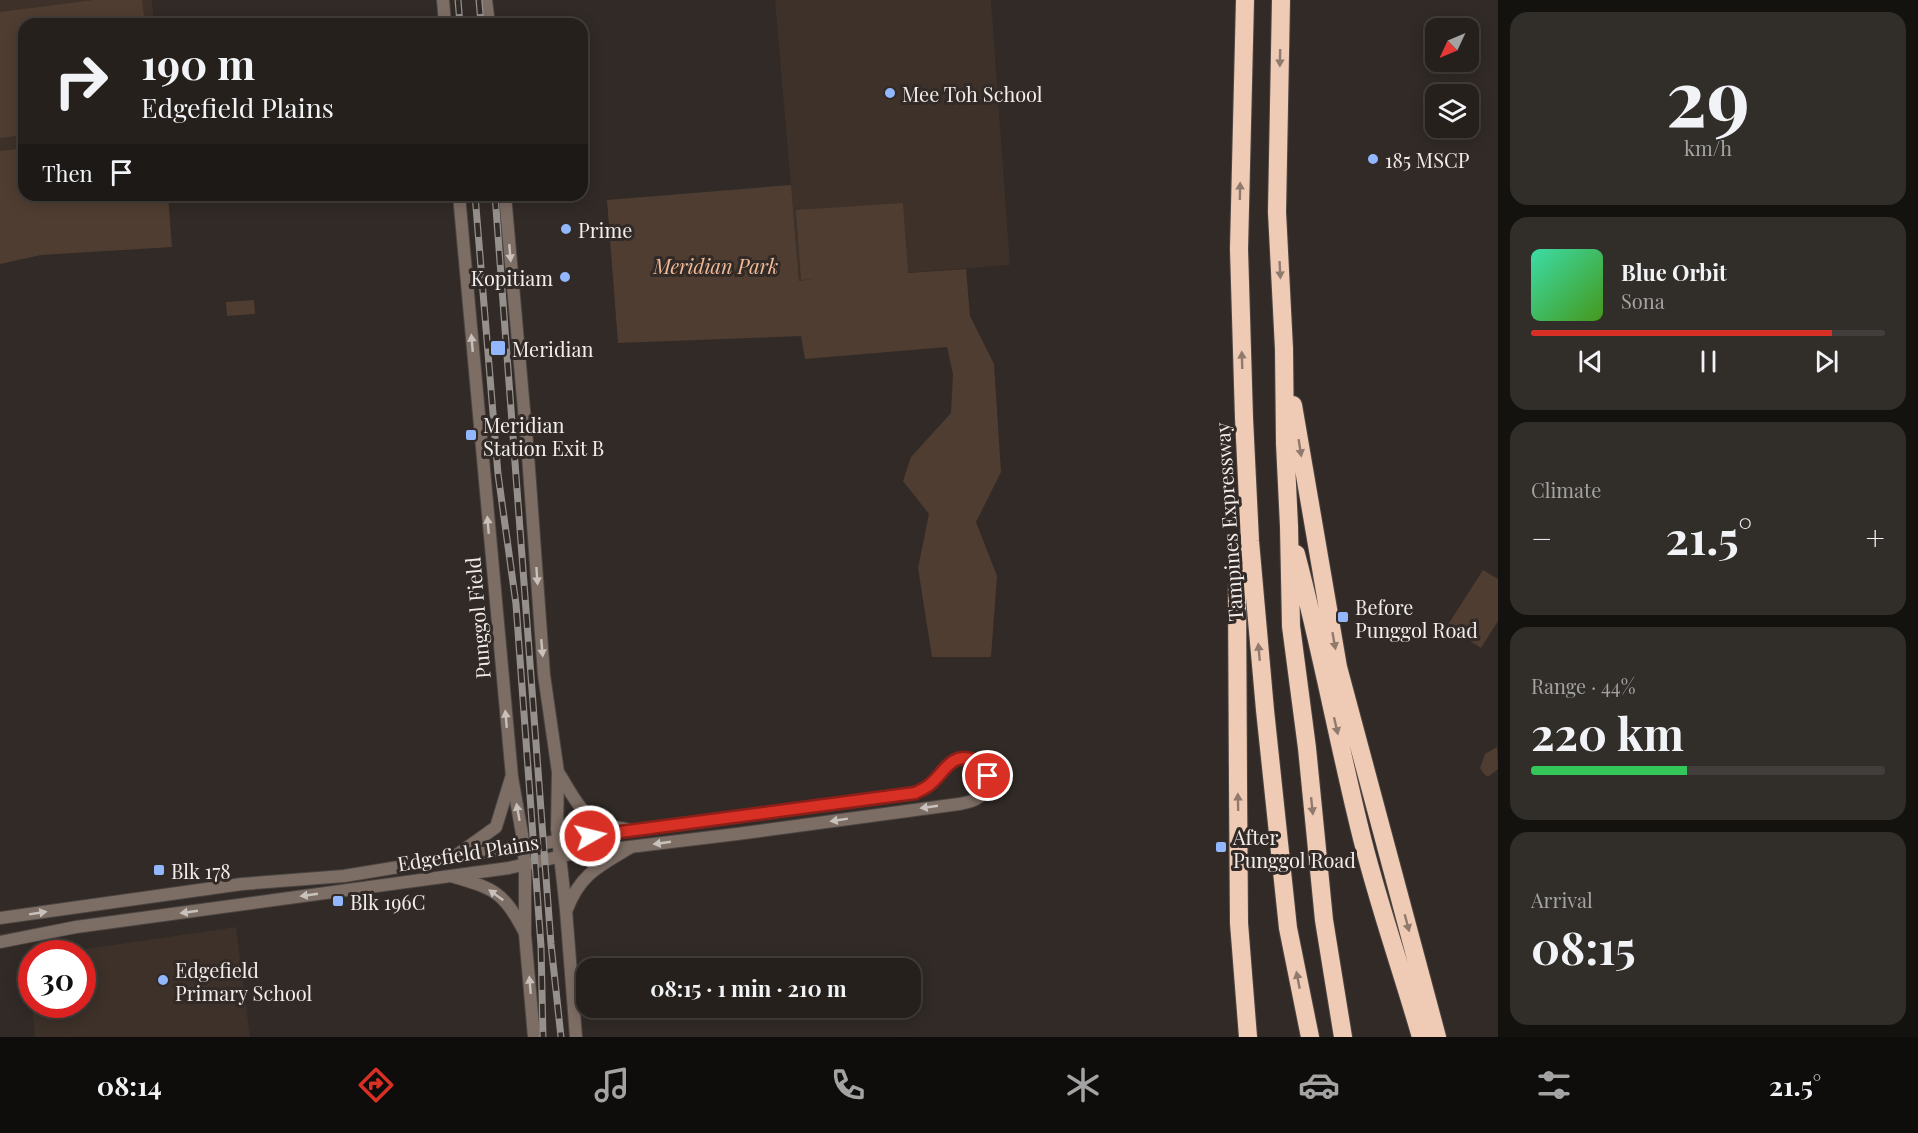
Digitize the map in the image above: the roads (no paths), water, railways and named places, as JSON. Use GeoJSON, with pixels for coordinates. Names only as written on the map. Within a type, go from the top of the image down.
{"type":"FeatureCollection","features":[{"type":"Feature","properties":{"kind":"highway","name":"Tampines Expressway"},"geometry":{"type":"LineString","coordinates":[[1245,0],[1239,249],[1250,541],[1264,710],[1288,928],[1310,1037]]}},
{"type":"Feature","properties":{"kind":"highway"},"geometry":{"type":"LineString","coordinates":[[1281,0],[1277,212],[1284,349],[1291,626],[1307,748],[1324,920],[1343,1037]]}},
{"type":"Feature","properties":{"kind":"highway"},"geometry":{"type":"LineString","coordinates":[[1284,349],[1338,667],[1437,1037]]}},
{"type":"Feature","properties":{"kind":"highway"},"geometry":{"type":"LineString","coordinates":[[1289,526],[1310,606],[1359,829],[1421,1037]]}},
{"type":"Feature","properties":{"kind":"highway"},"geometry":{"type":"LineString","coordinates":[[1248,1037],[1239,923],[1237,587],[1250,541]]}},
{"type":"Feature","properties":{"kind":"highway"},"geometry":{"type":"LineString","coordinates":[[1387,846],[1388,931]]}},
{"type":"Feature","properties":{"kind":"highway"},"geometry":{"type":"LineString","coordinates":[[1404,977],[1430,1011]]}},
{"type":"Feature","properties":{"kind":"street"},"geometry":{"type":"LineString","coordinates":[[443,0],[444,18]]}},
{"type":"Feature","properties":{"kind":"street"},"geometry":{"type":"LineString","coordinates":[[486,0],[488,18]]}},
{"type":"Feature","properties":{"kind":"street","name":"Punggol Field"},"geometry":{"type":"LineString","coordinates":[[460,201],[512,777],[525,865],[525,934],[534,1037]]}},
{"type":"Feature","properties":{"kind":"street"},"geometry":{"type":"LineString","coordinates":[[506,201],[528,455],[544,675],[558,772],[557,829],[576,1037]]}},
{"type":"Feature","properties":{"kind":"street","name":"Edgefield Plains"},"geometry":{"type":"LineString","coordinates":[[0,918],[242,884],[344,876],[631,830],[915,793],[929,786],[952,762],[964,758],[979,762],[988,776],[986,790],[976,800],[958,804],[560,857],[525,865],[451,876],[76,927],[0,942]]}},
{"type":"Feature","properties":{"kind":"street"},"geometry":{"type":"LineString","coordinates":[[558,772],[584,812],[591,818],[603,824],[631,830]]}},
{"type":"Feature","properties":{"kind":"street"},"geometry":{"type":"LineString","coordinates":[[454,857],[496,827],[512,777]]}},
{"type":"Feature","properties":{"kind":"street"},"geometry":{"type":"LineString","coordinates":[[566,910],[574,891],[582,880],[601,865],[631,847]]}},
{"type":"Feature","properties":{"kind":"street"},"geometry":{"type":"LineString","coordinates":[[451,876],[481,885],[499,894],[511,907],[525,934]]}},
{"type":"Feature","properties":{"kind":"railway"},"geometry":{"type":"LineString","coordinates":[[458,0],[460,18]]}},
{"type":"Feature","properties":{"kind":"railway"},"geometry":{"type":"LineString","coordinates":[[479,0],[480,18]]}},
{"type":"Feature","properties":{"kind":"railway"},"geometry":{"type":"LineString","coordinates":[[475,201],[498,474],[516,604],[541,946],[543,1037]]}},
{"type":"Feature","properties":{"kind":"railway"},"geometry":{"type":"LineString","coordinates":[[495,201],[551,944],[561,1037]]}},
{"type":"Feature","properties":{"kind":"place","name":"Mee Toh School"},"geometry":{"type":"Point","coordinates":[890,93]}},
{"type":"Feature","properties":{"kind":"place","name":"185 MSCP"},"geometry":{"type":"Point","coordinates":[1373,159]}},
{"type":"Feature","properties":{"kind":"place","name":"Prime"},"geometry":{"type":"Point","coordinates":[566,229]}},
{"type":"Feature","properties":{"kind":"place","name":"Kopitiam"},"geometry":{"type":"Point","coordinates":[565,277]}},
{"type":"Feature","properties":{"kind":"place","name":"Meridian"},"geometry":{"type":"Point","coordinates":[498,348]}},
{"type":"Feature","properties":{"kind":"place","name":"Meridian Station Exit B"},"geometry":{"type":"Point","coordinates":[471,435]}},
{"type":"Feature","properties":{"kind":"place","name":"Before Punggol Road"},"geometry":{"type":"Point","coordinates":[1343,617]}},
{"type":"Feature","properties":{"kind":"place","name":"After Punggol Road"},"geometry":{"type":"Point","coordinates":[1221,847]}},
{"type":"Feature","properties":{"kind":"place","name":"Blk 178"},"geometry":{"type":"Point","coordinates":[159,870]}},
{"type":"Feature","properties":{"kind":"place","name":"Blk 196C"},"geometry":{"type":"Point","coordinates":[338,901]}},
{"type":"Feature","properties":{"kind":"place","name":"Edgefield Primary School"},"geometry":{"type":"Point","coordinates":[163,980]}},
{"type":"Feature","properties":{"kind":"park label","name":"Meridian Park"},"geometry":{"type":"Point","coordinates":[716,265]}}]}
